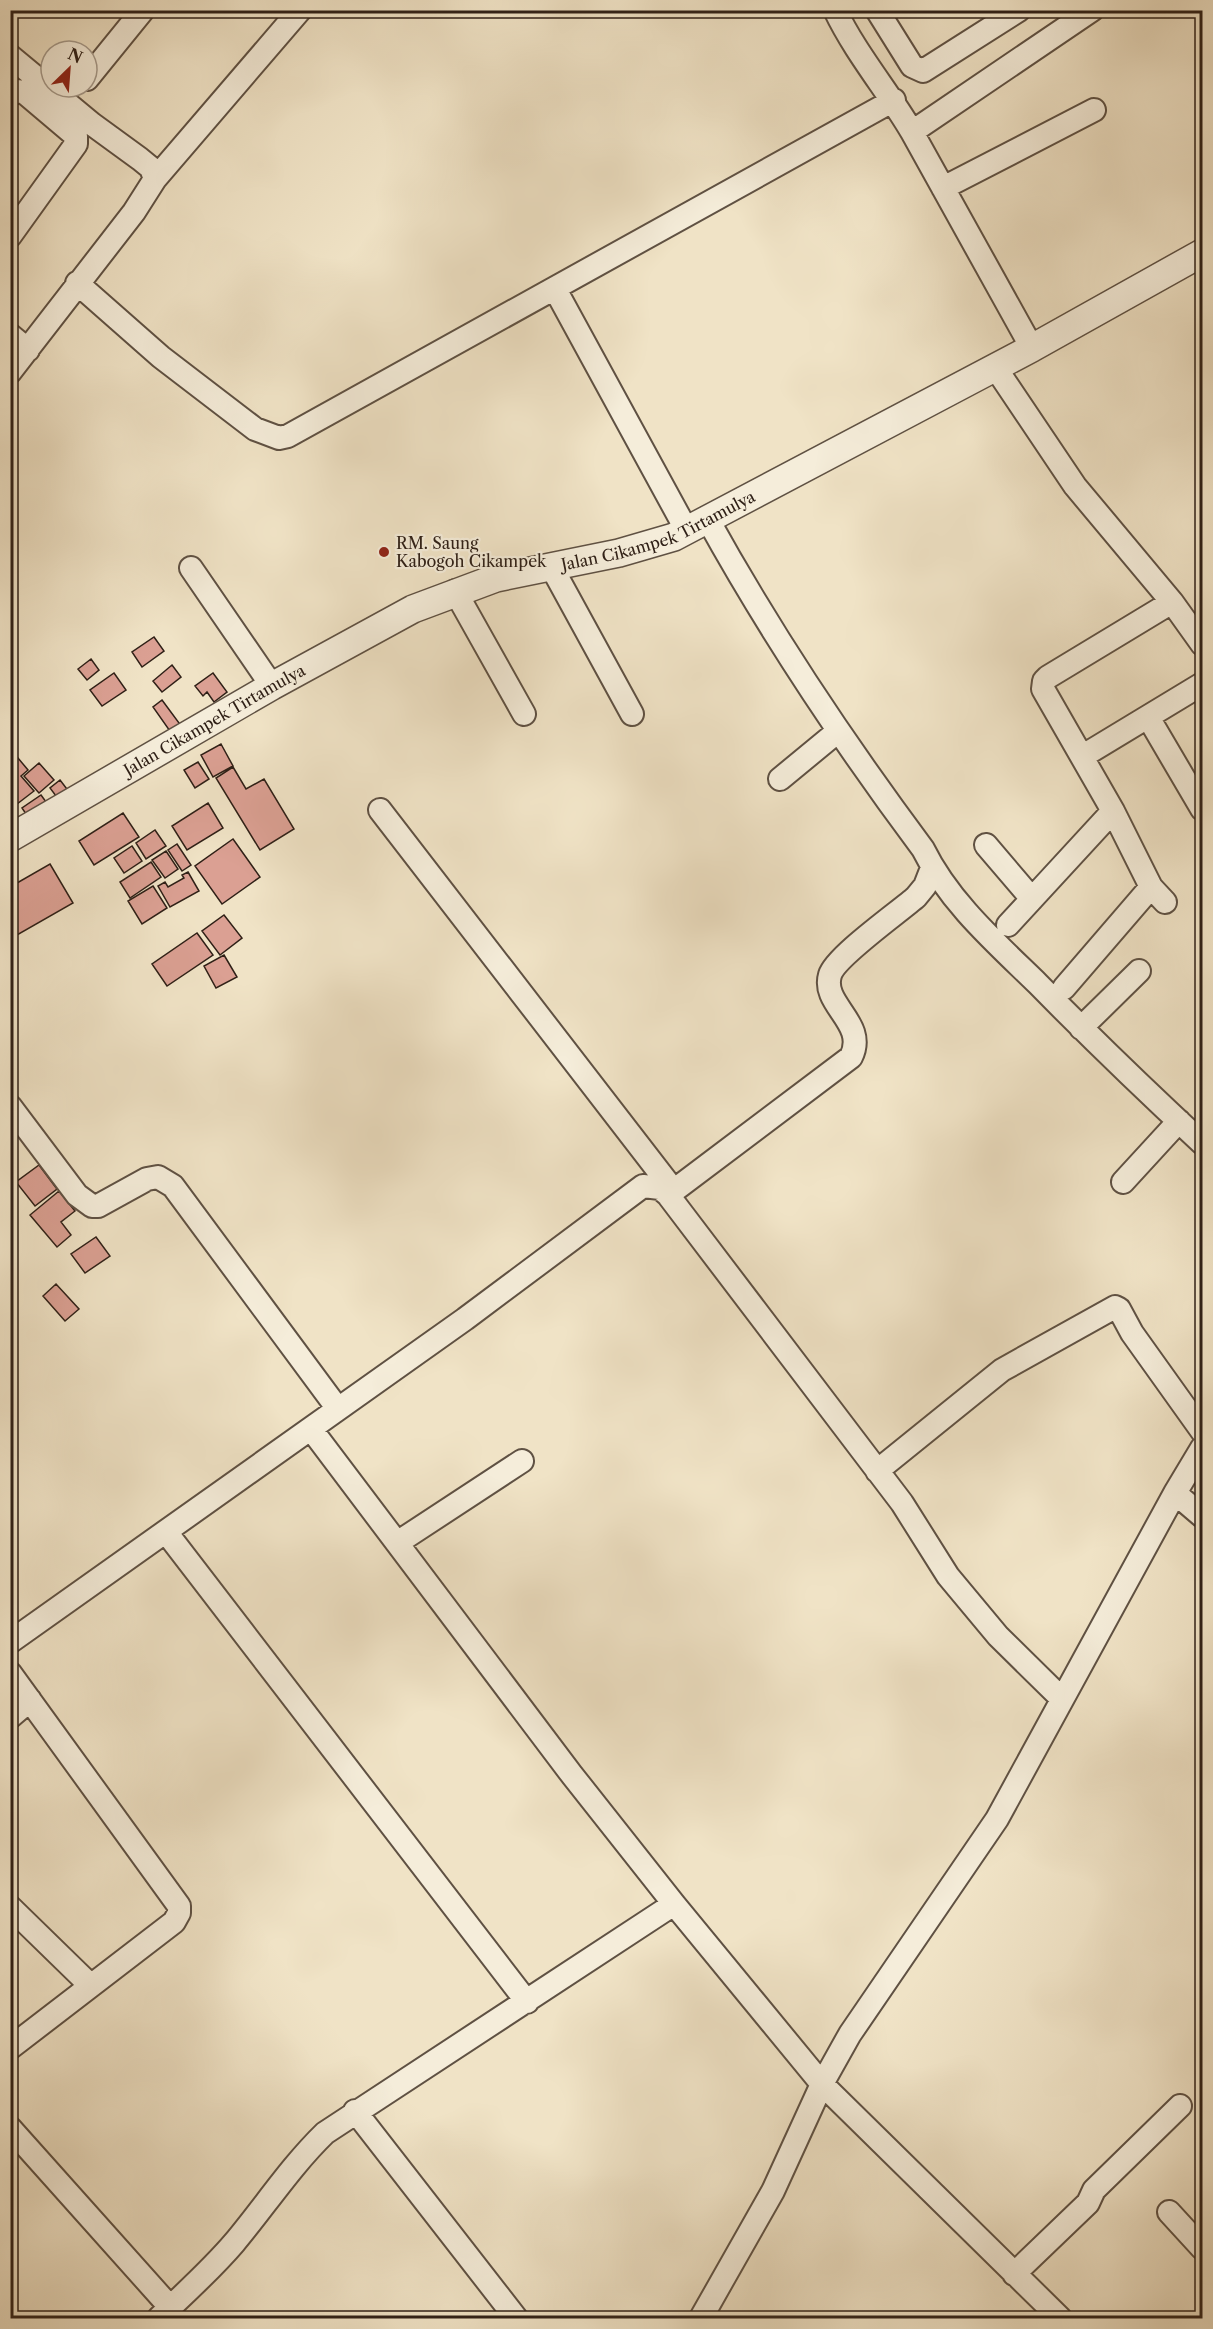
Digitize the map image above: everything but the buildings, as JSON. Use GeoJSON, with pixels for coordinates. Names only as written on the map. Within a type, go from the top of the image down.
{"type":"FeatureCollection","features":[{"type":"Feature","properties":{"kind":"street"},"geometry":{"type":"LineString","coordinates":[[99,64],[143,10]]}},
{"type":"Feature","properties":{"kind":"street"},"geometry":{"type":"LineString","coordinates":[[10,372],[134,212],[155,178],[300,10]]}},
{"type":"Feature","properties":{"kind":"street"},"geometry":{"type":"LineString","coordinates":[[835,10],[844,30],[894,100],[1032,348]]}},
{"type":"Feature","properties":{"kind":"street"},"geometry":{"type":"LineString","coordinates":[[877,10],[912,66],[923,71],[1019,10]]}},
{"type":"Feature","properties":{"kind":"street"},"geometry":{"type":"LineString","coordinates":[[912,132],[1092,10]]}},
{"type":"Feature","properties":{"kind":"street"},"geometry":{"type":"LineString","coordinates":[[10,56],[39,74]]}},
{"type":"Feature","properties":{"kind":"street"},"geometry":{"type":"LineString","coordinates":[[10,95],[16,91],[24,92],[76,136],[76,144],[10,236]]}},
{"type":"Feature","properties":{"kind":"street"},"geometry":{"type":"LineString","coordinates":[[77,99],[146,163],[155,178]]}},
{"type":"Feature","properties":{"kind":"street"},"geometry":{"type":"LineString","coordinates":[[77,283],[161,357],[255,429],[279,438],[288,436],[894,100]]}},
{"type":"Feature","properties":{"kind":"street"},"geometry":{"type":"LineString","coordinates":[[943,188],[1094,110]]}},
{"type":"Feature","properties":{"kind":"street","name":"Jalan Cikampek Tirtamulya"},"geometry":{"type":"LineString","coordinates":[[10,838],[383,624],[455,591],[496,578],[653,544],[697,524],[1201,258]]}},
{"type":"Feature","properties":{"kind":"street"},"geometry":{"type":"LineString","coordinates":[[555,289],[697,524],[747,590],[837,732],[923,849],[932,868],[974,921],[1081,1028],[1203,1143]]}},
{"type":"Feature","properties":{"kind":"street"},"geometry":{"type":"LineString","coordinates":[[10,335],[28,350]]}},
{"type":"Feature","properties":{"kind":"street"},"geometry":{"type":"LineString","coordinates":[[995,367],[1075,486],[1172,602],[1203,644]]}},
{"type":"Feature","properties":{"kind":"street"},"geometry":{"type":"LineString","coordinates":[[551,566],[632,714]]}},
{"type":"Feature","properties":{"kind":"street"},"geometry":{"type":"LineString","coordinates":[[191,568],[272,686]]}},
{"type":"Feature","properties":{"kind":"street"},"geometry":{"type":"LineString","coordinates":[[455,591],[524,714]]}},
{"type":"Feature","properties":{"kind":"street"},"geometry":{"type":"LineString","coordinates":[[1064,988],[1158,895],[1083,756],[1042,689],[1044,681],[1172,602]]}},
{"type":"Feature","properties":{"kind":"street"},"geometry":{"type":"LineString","coordinates":[[1083,756],[1203,684]]}},
{"type":"Feature","properties":{"kind":"street"},"geometry":{"type":"LineString","coordinates":[[1148,717],[1203,809]]}},
{"type":"Feature","properties":{"kind":"street"},"geometry":{"type":"LineString","coordinates":[[780,779],[837,732]]}},
{"type":"Feature","properties":{"kind":"street"},"geometry":{"type":"LineString","coordinates":[[380,810],[671,1193],[916,1523],[948,1576],[970,1604],[1062,1699]]}},
{"type":"Feature","properties":{"kind":"street"},"geometry":{"type":"LineString","coordinates":[[1008,925],[1113,811]]}},
{"type":"Feature","properties":{"kind":"street"},"geometry":{"type":"LineString","coordinates":[[986,844],[1032,899]]}},
{"type":"Feature","properties":{"kind":"street"},"geometry":{"type":"LineString","coordinates":[[671,1193],[851,1057],[855,1049],[855,1034],[830,992],[829,977],[839,961],[916,897],[926,886],[932,868]]}},
{"type":"Feature","properties":{"kind":"street"},"geometry":{"type":"LineString","coordinates":[[1081,1028],[1138,971]]}},
{"type":"Feature","properties":{"kind":"street"},"geometry":{"type":"LineString","coordinates":[[10,1106],[76,1195],[92,1206],[98,1206],[147,1179],[158,1177],[173,1186],[338,1409]]}},
{"type":"Feature","properties":{"kind":"street"},"geometry":{"type":"LineString","coordinates":[[1123,1182],[1179,1121]]}},
{"type":"Feature","properties":{"kind":"street"},"geometry":{"type":"LineString","coordinates":[[10,1642],[465,1319],[643,1186],[660,1188],[671,1193]]}},
{"type":"Feature","properties":{"kind":"street"},"geometry":{"type":"LineString","coordinates":[[877,1471],[1002,1370],[1115,1307],[1119,1309],[1132,1333],[1203,1431]]}},
{"type":"Feature","properties":{"kind":"street"},"geometry":{"type":"LineString","coordinates":[[310,1429],[674,1904],[822,2084],[1060,2319]]}},
{"type":"Feature","properties":{"kind":"street"},"geometry":{"type":"LineString","coordinates":[[701,2319],[773,2191],[822,2084],[864,2011],[924,1922],[958,1879],[997,1819],[1175,1494],[1203,1448]]}},
{"type":"Feature","properties":{"kind":"street"},"geometry":{"type":"LineString","coordinates":[[397,1543],[522,1461]]}},
{"type":"Feature","properties":{"kind":"street"},"geometry":{"type":"LineString","coordinates":[[1175,1494],[1203,1516]]}},
{"type":"Feature","properties":{"kind":"street"},"geometry":{"type":"LineString","coordinates":[[166,1532],[527,2002]]}},
{"type":"Feature","properties":{"kind":"street"},"geometry":{"type":"LineString","coordinates":[[10,1673],[179,1906],[179,1913],[174,1922],[10,2048]]}},
{"type":"Feature","properties":{"kind":"street"},"geometry":{"type":"LineString","coordinates":[[10,1717],[30,1700]]}},
{"type":"Feature","properties":{"kind":"street"},"geometry":{"type":"LineString","coordinates":[[10,2128],[165,2313],[233,2243],[306,2152],[326,2133],[355,2111],[527,2002],[674,1904]]}},
{"type":"Feature","properties":{"kind":"street"},"geometry":{"type":"LineString","coordinates":[[10,1907],[90,1985]]}},
{"type":"Feature","properties":{"kind":"street"},"geometry":{"type":"LineString","coordinates":[[1014,2274],[1088,2203],[1094,2190],[1180,2106]]}},
{"type":"Feature","properties":{"kind":"street"},"geometry":{"type":"LineString","coordinates":[[355,2111],[516,2319]]}},
{"type":"Feature","properties":{"kind":"street"},"geometry":{"type":"LineString","coordinates":[[1169,2212],[1203,2248]]}},
{"type":"Feature","properties":{"kind":"place","name":"RM. Saung Kabogoh Cikampek"},"geometry":{"type":"Point","coordinates":[384,552]}}]}
